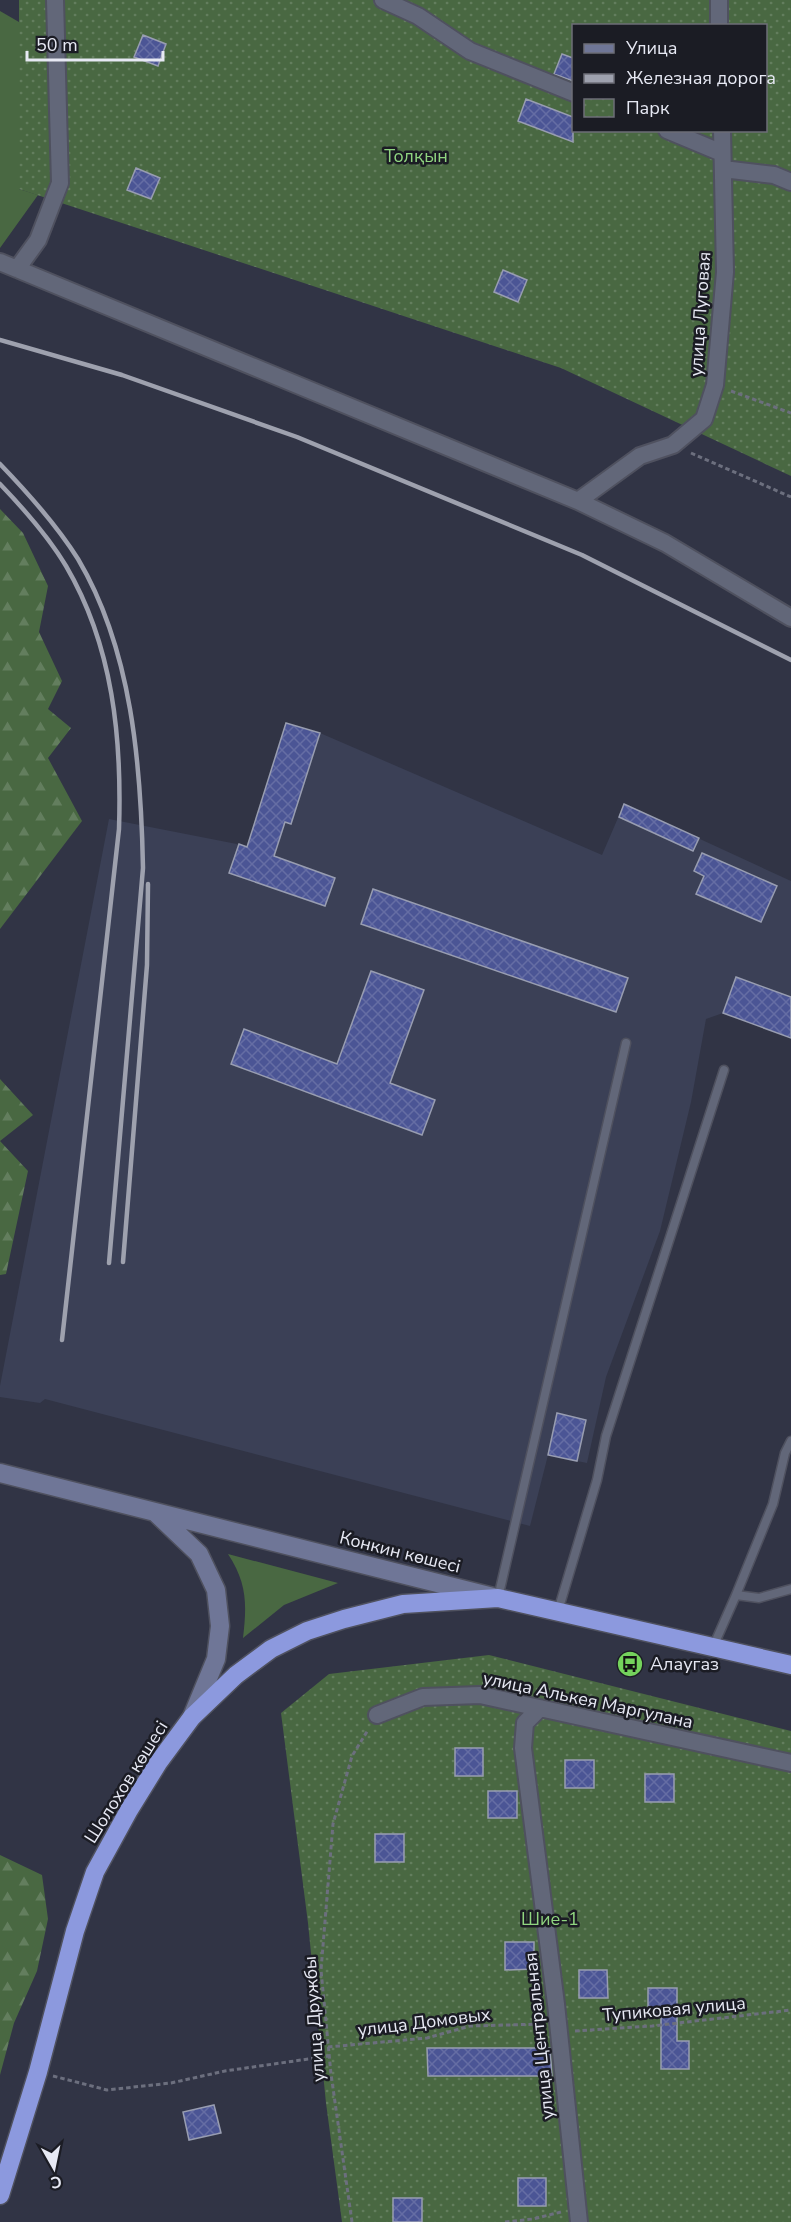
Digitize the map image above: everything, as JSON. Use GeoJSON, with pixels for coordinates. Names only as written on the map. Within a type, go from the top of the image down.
{"type":"FeatureCollection","features":[{"type":"Feature","properties":{"kind":"highway","name":"Конкин көшесі"},"geometry":{"type":"LineString","coordinates":[[498,1598],[791,1665]]}},
{"type":"Feature","properties":{"kind":"highway","name":"Шолохов көшесі"},"geometry":{"type":"LineString","coordinates":[[0,2195],[38,2072],[75,1931],[95,1872],[146,1782],[192,1717],[236,1675],[271,1649],[307,1631],[344,1618],[403,1604],[498,1598]]}},
{"type":"Feature","properties":{"kind":"main road","name":"Конкин көшесі"},"geometry":{"type":"LineString","coordinates":[[0,1473],[498,1598]]}},
{"type":"Feature","properties":{"kind":"main road"},"geometry":{"type":"LineString","coordinates":[[154,1512],[200,1554],[216,1590],[220,1626],[216,1659],[192,1717]]}},
{"type":"Feature","properties":{"kind":"street"},"geometry":{"type":"LineString","coordinates":[[17,269],[38,240],[60,183],[55,0]]}},
{"type":"Feature","properties":{"kind":"street"},"geometry":{"type":"LineString","coordinates":[[383,0],[418,16],[470,51],[572,93]]}},
{"type":"Feature","properties":{"kind":"street"},"geometry":{"type":"LineString","coordinates":[[719,0],[719,24]]}},
{"type":"Feature","properties":{"kind":"street"},"geometry":{"type":"LineString","coordinates":[[671,132],[723,161],[791,182]]}},
{"type":"Feature","properties":{"kind":"street","name":"улица Луговая"},"geometry":{"type":"LineString","coordinates":[[578,501],[640,456],[673,445],[704,418],[715,385],[725,272],[722,132]]}},
{"type":"Feature","properties":{"kind":"street"},"geometry":{"type":"LineString","coordinates":[[0,262],[578,501],[664,543],[791,618]]}},
{"type":"Feature","properties":{"kind":"street","name":"улица Алькея Маргулана"},"geometry":{"type":"LineString","coordinates":[[377,1715],[423,1697],[480,1695],[791,1763]]}},
{"type":"Feature","properties":{"kind":"street","name":"улица Центральная"},"geometry":{"type":"LineString","coordinates":[[540,1708],[525,1723],[523,1748],[559,2028],[578,2215]]}},
{"type":"Feature","properties":{"kind":"lane"},"geometry":{"type":"LineString","coordinates":[[498,1598],[626,1043]]}},
{"type":"Feature","properties":{"kind":"lane"},"geometry":{"type":"LineString","coordinates":[[558,1611],[597,1480],[606,1436],[724,1070]]}},
{"type":"Feature","properties":{"kind":"lane"},"geometry":{"type":"LineString","coordinates":[[713,1647],[773,1504],[785,1453],[791,1441]]}},
{"type":"Feature","properties":{"kind":"lane"},"geometry":{"type":"LineString","coordinates":[[736,1595],[759,1598],[791,1589]]}},
{"type":"Feature","properties":{"kind":"path"},"geometry":{"type":"LineString","coordinates":[[715,385],[791,413]]}},
{"type":"Feature","properties":{"kind":"path"},"geometry":{"type":"LineString","coordinates":[[673,445],[791,497]]}},
{"type":"Feature","properties":{"kind":"path","name":"улица Дружбы"},"geometry":{"type":"LineString","coordinates":[[352,2222],[329,2056],[321,1970],[333,1824],[352,1756],[377,1715]]}},
{"type":"Feature","properties":{"kind":"path","name":"Тупиковая улица"},"geometry":{"type":"LineString","coordinates":[[559,2028],[652,2026],[791,2010]]}},
{"type":"Feature","properties":{"kind":"path","name":"улица Домовых"},"geometry":{"type":"LineString","coordinates":[[328,2047],[427,2038],[470,2026],[559,2028]]}},
{"type":"Feature","properties":{"kind":"path"},"geometry":{"type":"LineString","coordinates":[[38,2072],[107,2090],[171,2083],[236,2069],[329,2056]]}},
{"type":"Feature","properties":{"kind":"path"},"geometry":{"type":"LineString","coordinates":[[504,2222],[578,2215]]}},
{"type":"Feature","properties":{"kind":"shaded area"},"geometry":{"type":"Polygon","coordinates":[[[286,723],[320,733],[602,855],[624,804],[791,881],[791,1038],[723,1013],[706,1019],[691,1102],[660,1231],[606,1377],[587,1463],[548,1455],[530,1526],[45,1399],[40,1403],[0,1397],[0,1386],[109,819],[247,846],[286,723]]]}},
{"type":"Feature","properties":{"kind":"green space","name":"Толқын"},"geometry":{"type":"Polygon","coordinates":[[[19,0],[791,0],[791,476],[561,368],[19,189],[19,0]]]}},
{"type":"Feature","properties":{"kind":"green space"},"geometry":{"type":"Polygon","coordinates":[[[0,11],[19,22],[19,189],[38,195],[0,248],[0,11]]]}},
{"type":"Feature","properties":{"kind":"green space"},"geometry":{"type":"Polygon","coordinates":[[[0,509],[23,533],[48,586],[39,632],[62,681],[48,709],[71,728],[48,758],[82,821],[0,929],[0,509]]]}},
{"type":"Feature","properties":{"kind":"green space"},"geometry":{"type":"Polygon","coordinates":[[[0,1079],[33,1115],[0,1141],[0,1079]]]}},
{"type":"Feature","properties":{"kind":"green space"},"geometry":{"type":"Polygon","coordinates":[[[0,1141],[28,1171],[6,1274],[0,1275],[0,1141]]]}},
{"type":"Feature","properties":{"kind":"green space"},"geometry":{"type":"Polygon","coordinates":[[[228,1554],[338,1583],[284,1605],[243,1638],[244,1594],[239,1575],[228,1554]]]}},
{"type":"Feature","properties":{"kind":"green space","name":"Шие-1"},"geometry":{"type":"Polygon","coordinates":[[[489,1655],[791,1731],[791,2222],[342,2222],[326,2103],[308,1923],[281,1713],[329,1674],[489,1655]]]}},
{"type":"Feature","properties":{"kind":"green space"},"geometry":{"type":"Polygon","coordinates":[[[0,1855],[42,1875],[48,1919],[37,1971],[14,2023],[0,2075],[0,1855]]]}},
{"type":"Feature","properties":{"kind":"building"},"geometry":{"type":"Polygon","coordinates":[[[143,35],[166,44],[158,66],[134,57],[143,35]]]}},
{"type":"Feature","properties":{"kind":"building"},"geometry":{"type":"Polygon","coordinates":[[[562,54],[572,58],[572,81],[554,74],[562,54]]]}},
{"type":"Feature","properties":{"kind":"building"},"geometry":{"type":"Polygon","coordinates":[[[526,99],[572,117],[573,142],[518,121],[526,99]]]}},
{"type":"Feature","properties":{"kind":"building"},"geometry":{"type":"Polygon","coordinates":[[[136,168],[160,178],[151,199],[127,190],[136,168]]]}},
{"type":"Feature","properties":{"kind":"building"},"geometry":{"type":"Polygon","coordinates":[[[503,270],[527,280],[518,302],[494,292],[503,270]]]}},
{"type":"Feature","properties":{"kind":"building"},"geometry":{"type":"Polygon","coordinates":[[[286,723],[320,733],[291,824],[285,822],[274,856],[335,878],[325,906],[229,873],[239,844],[247,847],[286,723]]]}},
{"type":"Feature","properties":{"kind":"building"},"geometry":{"type":"Polygon","coordinates":[[[624,804],[699,838],[693,851],[619,817],[624,804]]]}},
{"type":"Feature","properties":{"kind":"building"},"geometry":{"type":"Polygon","coordinates":[[[702,853],[777,886],[761,922],[696,894],[704,876],[694,871],[702,853]]]}},
{"type":"Feature","properties":{"kind":"building"},"geometry":{"type":"Polygon","coordinates":[[[373,889],[628,978],[616,1012],[361,924],[373,889]]]}},
{"type":"Feature","properties":{"kind":"building"},"geometry":{"type":"Polygon","coordinates":[[[371,971],[424,990],[390,1083],[435,1100],[422,1135],[231,1064],[244,1029],[337,1064],[371,971]]]}},
{"type":"Feature","properties":{"kind":"building"},"geometry":{"type":"Polygon","coordinates":[[[736,977],[791,997],[791,1038],[723,1013],[736,977]]]}},
{"type":"Feature","properties":{"kind":"building"},"geometry":{"type":"Polygon","coordinates":[[[557,1413],[586,1420],[577,1461],[548,1455],[557,1413]]]}},
{"type":"Feature","properties":{"kind":"building"},"geometry":{"type":"Polygon","coordinates":[[[455,1748],[483,1748],[483,1776],[455,1776],[455,1748]]]}},
{"type":"Feature","properties":{"kind":"building"},"geometry":{"type":"Polygon","coordinates":[[[565,1760],[594,1760],[594,1788],[565,1788],[565,1760]]]}},
{"type":"Feature","properties":{"kind":"building"},"geometry":{"type":"Polygon","coordinates":[[[645,1774],[674,1774],[674,1802],[645,1802],[645,1774]]]}},
{"type":"Feature","properties":{"kind":"building"},"geometry":{"type":"Polygon","coordinates":[[[488,1791],[517,1791],[517,1818],[488,1818],[488,1791]]]}},
{"type":"Feature","properties":{"kind":"building"},"geometry":{"type":"Polygon","coordinates":[[[375,1834],[404,1834],[404,1862],[375,1862],[375,1834]]]}},
{"type":"Feature","properties":{"kind":"building"},"geometry":{"type":"Polygon","coordinates":[[[505,1942],[534,1942],[534,1969],[505,1970],[505,1942]]]}},
{"type":"Feature","properties":{"kind":"building"},"geometry":{"type":"Polygon","coordinates":[[[579,1970],[607,1970],[608,1998],[579,1998],[579,1970]]]}},
{"type":"Feature","properties":{"kind":"building"},"geometry":{"type":"Polygon","coordinates":[[[648,1988],[677,1988],[677,2041],[689,2041],[689,2069],[661,2069],[661,2016],[648,2016],[648,1988]]]}},
{"type":"Feature","properties":{"kind":"building"},"geometry":{"type":"Polygon","coordinates":[[[427,2048],[550,2048],[552,2076],[428,2076],[427,2048]]]}},
{"type":"Feature","properties":{"kind":"building"},"geometry":{"type":"Polygon","coordinates":[[[214,2105],[221,2133],[189,2140],[183,2112],[214,2105]]]}},
{"type":"Feature","properties":{"kind":"building"},"geometry":{"type":"Polygon","coordinates":[[[518,2178],[546,2178],[546,2206],[518,2206],[518,2178]]]}},
{"type":"Feature","properties":{"kind":"building"},"geometry":{"type":"Polygon","coordinates":[[[393,2198],[422,2198],[422,2222],[393,2222],[393,2198]]]}},
{"type":"Feature","properties":{"kind":"railway"},"geometry":{"type":"LineString","coordinates":[[0,340],[122,375],[297,437],[582,555],[791,660]]}},
{"type":"Feature","properties":{"kind":"railway"},"geometry":{"type":"LineString","coordinates":[[0,464],[60,533],[78,559],[96,594],[111,631],[122,670],[136,749],[143,868],[109,1263]]}},
{"type":"Feature","properties":{"kind":"railway"},"geometry":{"type":"LineString","coordinates":[[0,484],[51,544],[66,566],[82,597],[95,628],[104,660],[111,693],[119,761],[119,829],[62,1340]]}},
{"type":"Feature","properties":{"kind":"railway"},"geometry":{"type":"LineString","coordinates":[[123,1262],[147,965],[148,884]]}},
{"type":"Feature","properties":{"kind":"place","name":"Алаугаз"},"geometry":{"type":"Point","coordinates":[630,1664]}}]}
